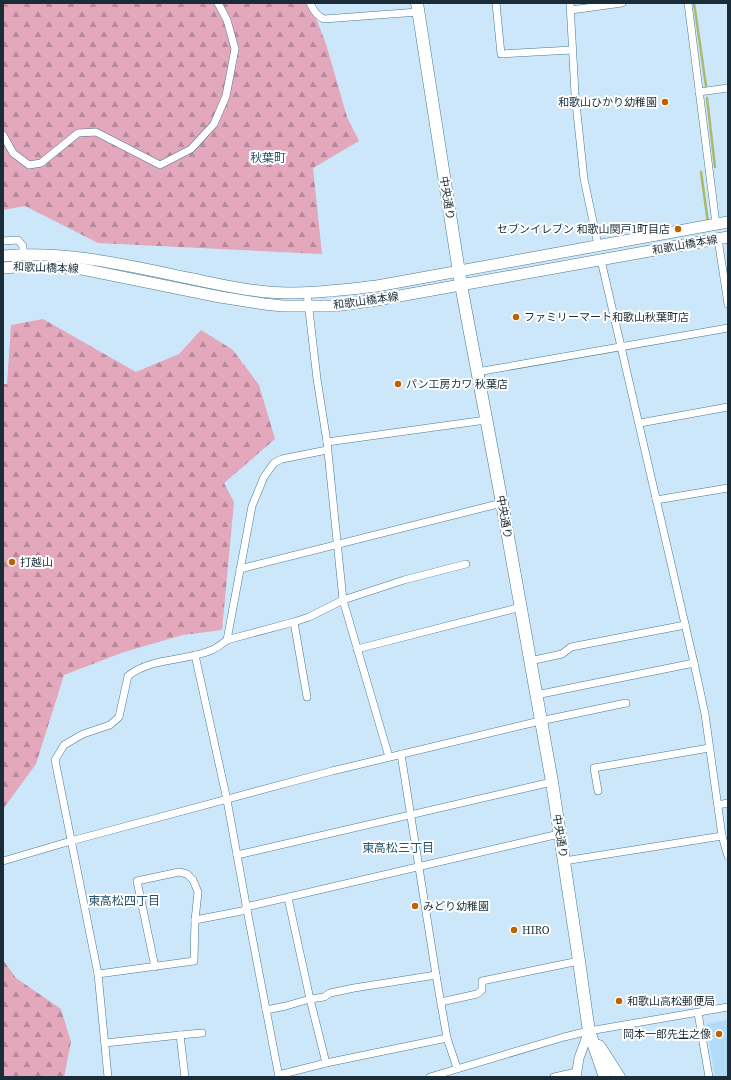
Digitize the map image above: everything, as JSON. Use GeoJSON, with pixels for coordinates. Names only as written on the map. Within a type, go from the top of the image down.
{"type":"FeatureCollection","features":[{"type":"Feature","properties":{"kind":"highway","name":"中央通り"},"geometry":{"type":"LineString","coordinates":[[417,7],[458,270],[502,503],[552,782],[589,1031],[605,1077]]}},
{"type":"Feature","properties":{"kind":"highway","name":"中央通り"},"geometry":{"type":"LineString","coordinates":[[589,1031],[619,1077]]}},
{"type":"Feature","properties":{"kind":"main road","name":"和歌山橋本線"},"geometry":{"type":"LineString","coordinates":[[3,256],[58,255],[83,258],[222,285],[268,292],[333,291],[377,286],[458,270],[728,222]]}},
{"type":"Feature","properties":{"kind":"main road","name":"和歌山橋本線"},"geometry":{"type":"LineString","coordinates":[[3,268],[24,266],[58,266],[82,269],[243,302],[283,306],[334,306],[377,300],[723,238]]}},
{"type":"Feature","properties":{"kind":"street"},"geometry":{"type":"LineString","coordinates":[[3,135],[13,153],[29,165],[41,163],[78,133],[96,132],[160,165],[191,149],[214,124],[226,96],[235,49],[227,20],[218,3]]}},
{"type":"Feature","properties":{"kind":"street"},"geometry":{"type":"LineString","coordinates":[[310,3],[315,13],[324,19],[417,7]]}},
{"type":"Feature","properties":{"kind":"street"},"geometry":{"type":"LineString","coordinates":[[496,3],[501,54],[572,50]]}},
{"type":"Feature","properties":{"kind":"street"},"geometry":{"type":"LineString","coordinates":[[598,246],[584,179],[572,50],[570,6],[622,3]]}},
{"type":"Feature","properties":{"kind":"street"},"geometry":{"type":"LineString","coordinates":[[688,3],[716,224]]}},
{"type":"Feature","properties":{"kind":"street"},"geometry":{"type":"LineString","coordinates":[[699,92],[728,88]]}},
{"type":"Feature","properties":{"kind":"street"},"geometry":{"type":"LineString","coordinates":[[723,238],[728,304]]}},
{"type":"Feature","properties":{"kind":"street"},"geometry":{"type":"LineString","coordinates":[[3,241],[18,240],[23,246],[24,255]]}},
{"type":"Feature","properties":{"kind":"street"},"geometry":{"type":"LineString","coordinates":[[601,260],[640,423],[705,714],[722,836],[728,856]]}},
{"type":"Feature","properties":{"kind":"street"},"geometry":{"type":"LineString","coordinates":[[307,292],[327,442],[343,600],[389,757]]}},
{"type":"Feature","properties":{"kind":"street"},"geometry":{"type":"LineString","coordinates":[[477,372],[728,328]]}},
{"type":"Feature","properties":{"kind":"street"},"geometry":{"type":"LineString","coordinates":[[640,423],[728,407]]}},
{"type":"Feature","properties":{"kind":"street"},"geometry":{"type":"LineString","coordinates":[[327,442],[486,420]]}},
{"type":"Feature","properties":{"kind":"street"},"geometry":{"type":"LineString","coordinates":[[228,640],[252,506],[264,477],[274,463],[282,459],[327,450]]}},
{"type":"Feature","properties":{"kind":"street"},"geometry":{"type":"LineString","coordinates":[[656,500],[728,488]]}},
{"type":"Feature","properties":{"kind":"street"},"geometry":{"type":"LineString","coordinates":[[240,569],[502,503]]}},
{"type":"Feature","properties":{"kind":"street"},"geometry":{"type":"LineString","coordinates":[[108,1077],[98,974],[55,760],[64,745],[83,734],[110,725],[119,717],[128,676],[136,669],[150,664],[212,650],[228,640],[309,617],[343,600],[404,580],[466,564]]}},
{"type":"Feature","properties":{"kind":"street"},"geometry":{"type":"LineString","coordinates":[[357,649],[520,607]]}},
{"type":"Feature","properties":{"kind":"street"},"geometry":{"type":"LineString","coordinates":[[294,622],[307,698]]}},
{"type":"Feature","properties":{"kind":"street"},"geometry":{"type":"LineString","coordinates":[[530,661],[562,654],[571,647],[685,625]]}},
{"type":"Feature","properties":{"kind":"street"},"geometry":{"type":"LineString","coordinates":[[195,655],[227,800],[246,908],[279,1076],[326,1064],[447,1038]]}},
{"type":"Feature","properties":{"kind":"street"},"geometry":{"type":"LineString","coordinates":[[536,695],[694,663]]}},
{"type":"Feature","properties":{"kind":"street"},"geometry":{"type":"LineString","coordinates":[[3,861],[72,841],[389,757],[540,721],[626,703]]}},
{"type":"Feature","properties":{"kind":"street"},"geometry":{"type":"LineString","coordinates":[[598,791],[594,768],[709,748]]}},
{"type":"Feature","properties":{"kind":"street"},"geometry":{"type":"LineString","coordinates":[[401,754],[447,1038],[457,1068]]}},
{"type":"Feature","properties":{"kind":"street"},"geometry":{"type":"LineString","coordinates":[[237,855],[552,782]]}},
{"type":"Feature","properties":{"kind":"street"},"geometry":{"type":"LineString","coordinates":[[718,805],[728,803]]}},
{"type":"Feature","properties":{"kind":"street"},"geometry":{"type":"LineString","coordinates":[[195,920],[559,834]]}},
{"type":"Feature","properties":{"kind":"street"},"geometry":{"type":"LineString","coordinates":[[564,861],[722,836]]}},
{"type":"Feature","properties":{"kind":"street"},"geometry":{"type":"LineString","coordinates":[[98,974],[155,967],[194,961],[195,920],[198,892],[193,880],[187,874],[179,872],[137,881],[155,967]]}},
{"type":"Feature","properties":{"kind":"street"},"geometry":{"type":"LineString","coordinates":[[288,898],[326,1064]]}},
{"type":"Feature","properties":{"kind":"street"},"geometry":{"type":"LineString","coordinates":[[441,1002],[477,994],[482,990],[482,981],[579,961]]}},
{"type":"Feature","properties":{"kind":"street"},"geometry":{"type":"LineString","coordinates":[[266,1010],[324,997],[330,993],[354,988],[436,975]]}},
{"type":"Feature","properties":{"kind":"street"},"geometry":{"type":"LineString","coordinates":[[430,1077],[557,1039],[589,1031],[728,1007]]}},
{"type":"Feature","properties":{"kind":"street"},"geometry":{"type":"LineString","coordinates":[[698,1013],[709,1077]]}},
{"type":"Feature","properties":{"kind":"street"},"geometry":{"type":"LineString","coordinates":[[554,1077],[576,1074],[579,1058],[589,1031]]}},
{"type":"Feature","properties":{"kind":"street"},"geometry":{"type":"LineString","coordinates":[[105,1042],[202,1033]]}},
{"type":"Feature","properties":{"kind":"street"},"geometry":{"type":"LineString","coordinates":[[180,1035],[185,1077]]}},
{"type":"Feature","properties":{"kind":"shaded area"},"geometry":{"type":"Polygon","coordinates":[[[728,1020],[728,1077],[715,1077],[706,1024],[728,1020]]]}},
{"type":"Feature","properties":{"kind":"green space"},"geometry":{"type":"Polygon","coordinates":[[[3,3],[310,3],[326,44],[347,117],[359,141],[313,168],[322,254],[98,243],[25,206],[3,210],[3,3]]]}},
{"type":"Feature","properties":{"kind":"green space"},"geometry":{"type":"Polygon","coordinates":[[[43,319],[136,372],[179,354],[201,330],[233,350],[259,385],[275,439],[224,483],[234,502],[222,630],[183,635],[124,652],[64,675],[36,764],[3,809],[3,384],[7,384],[11,325],[43,319]]]}},
{"type":"Feature","properties":{"kind":"green space"},"geometry":{"type":"Polygon","coordinates":[[[3,960],[16,978],[61,1009],[71,1042],[64,1077],[3,1077],[3,960]]]}},
{"type":"Feature","properties":{"kind":"waterway"},"geometry":{"type":"LineString","coordinates":[[694,3],[706,86]]}},
{"type":"Feature","properties":{"kind":"waterway"},"geometry":{"type":"LineString","coordinates":[[707,98],[715,167]]}},
{"type":"Feature","properties":{"kind":"waterway"},"geometry":{"type":"LineString","coordinates":[[701,172],[708,223]]}},
{"type":"Feature","properties":{"kind":"place","name":"和歌山ひかり幼稚園"},"geometry":{"type":"Point","coordinates":[665,102]}},
{"type":"Feature","properties":{"kind":"place","name":"セブンイレブン 和歌山関戸1町目店"},"geometry":{"type":"Point","coordinates":[678,229]}},
{"type":"Feature","properties":{"kind":"place","name":"ファミリーマート和歌山秋葉町店"},"geometry":{"type":"Point","coordinates":[516,317]}},
{"type":"Feature","properties":{"kind":"place","name":"パン工房カワ 秋葉店"},"geometry":{"type":"Point","coordinates":[398,384]}},
{"type":"Feature","properties":{"kind":"place","name":"打越山"},"geometry":{"type":"Point","coordinates":[12,562]}},
{"type":"Feature","properties":{"kind":"place","name":"みどり幼稚園"},"geometry":{"type":"Point","coordinates":[415,906]}},
{"type":"Feature","properties":{"kind":"place","name":"HIRO"},"geometry":{"type":"Point","coordinates":[514,930]}},
{"type":"Feature","properties":{"kind":"place","name":"和歌山高松郵便局"},"geometry":{"type":"Point","coordinates":[619,1001]}},
{"type":"Feature","properties":{"kind":"place","name":"岡本一郎先生之像"},"geometry":{"type":"Point","coordinates":[719,1034]}},
{"type":"Feature","properties":{"kind":"district","name":"秋葉町"},"geometry":{"type":"Point","coordinates":[268,158]}},
{"type":"Feature","properties":{"kind":"district","name":"東高松三丁目"},"geometry":{"type":"Point","coordinates":[398,848]}},
{"type":"Feature","properties":{"kind":"district","name":"東高松四丁目"},"geometry":{"type":"Point","coordinates":[124,901]}}]}
